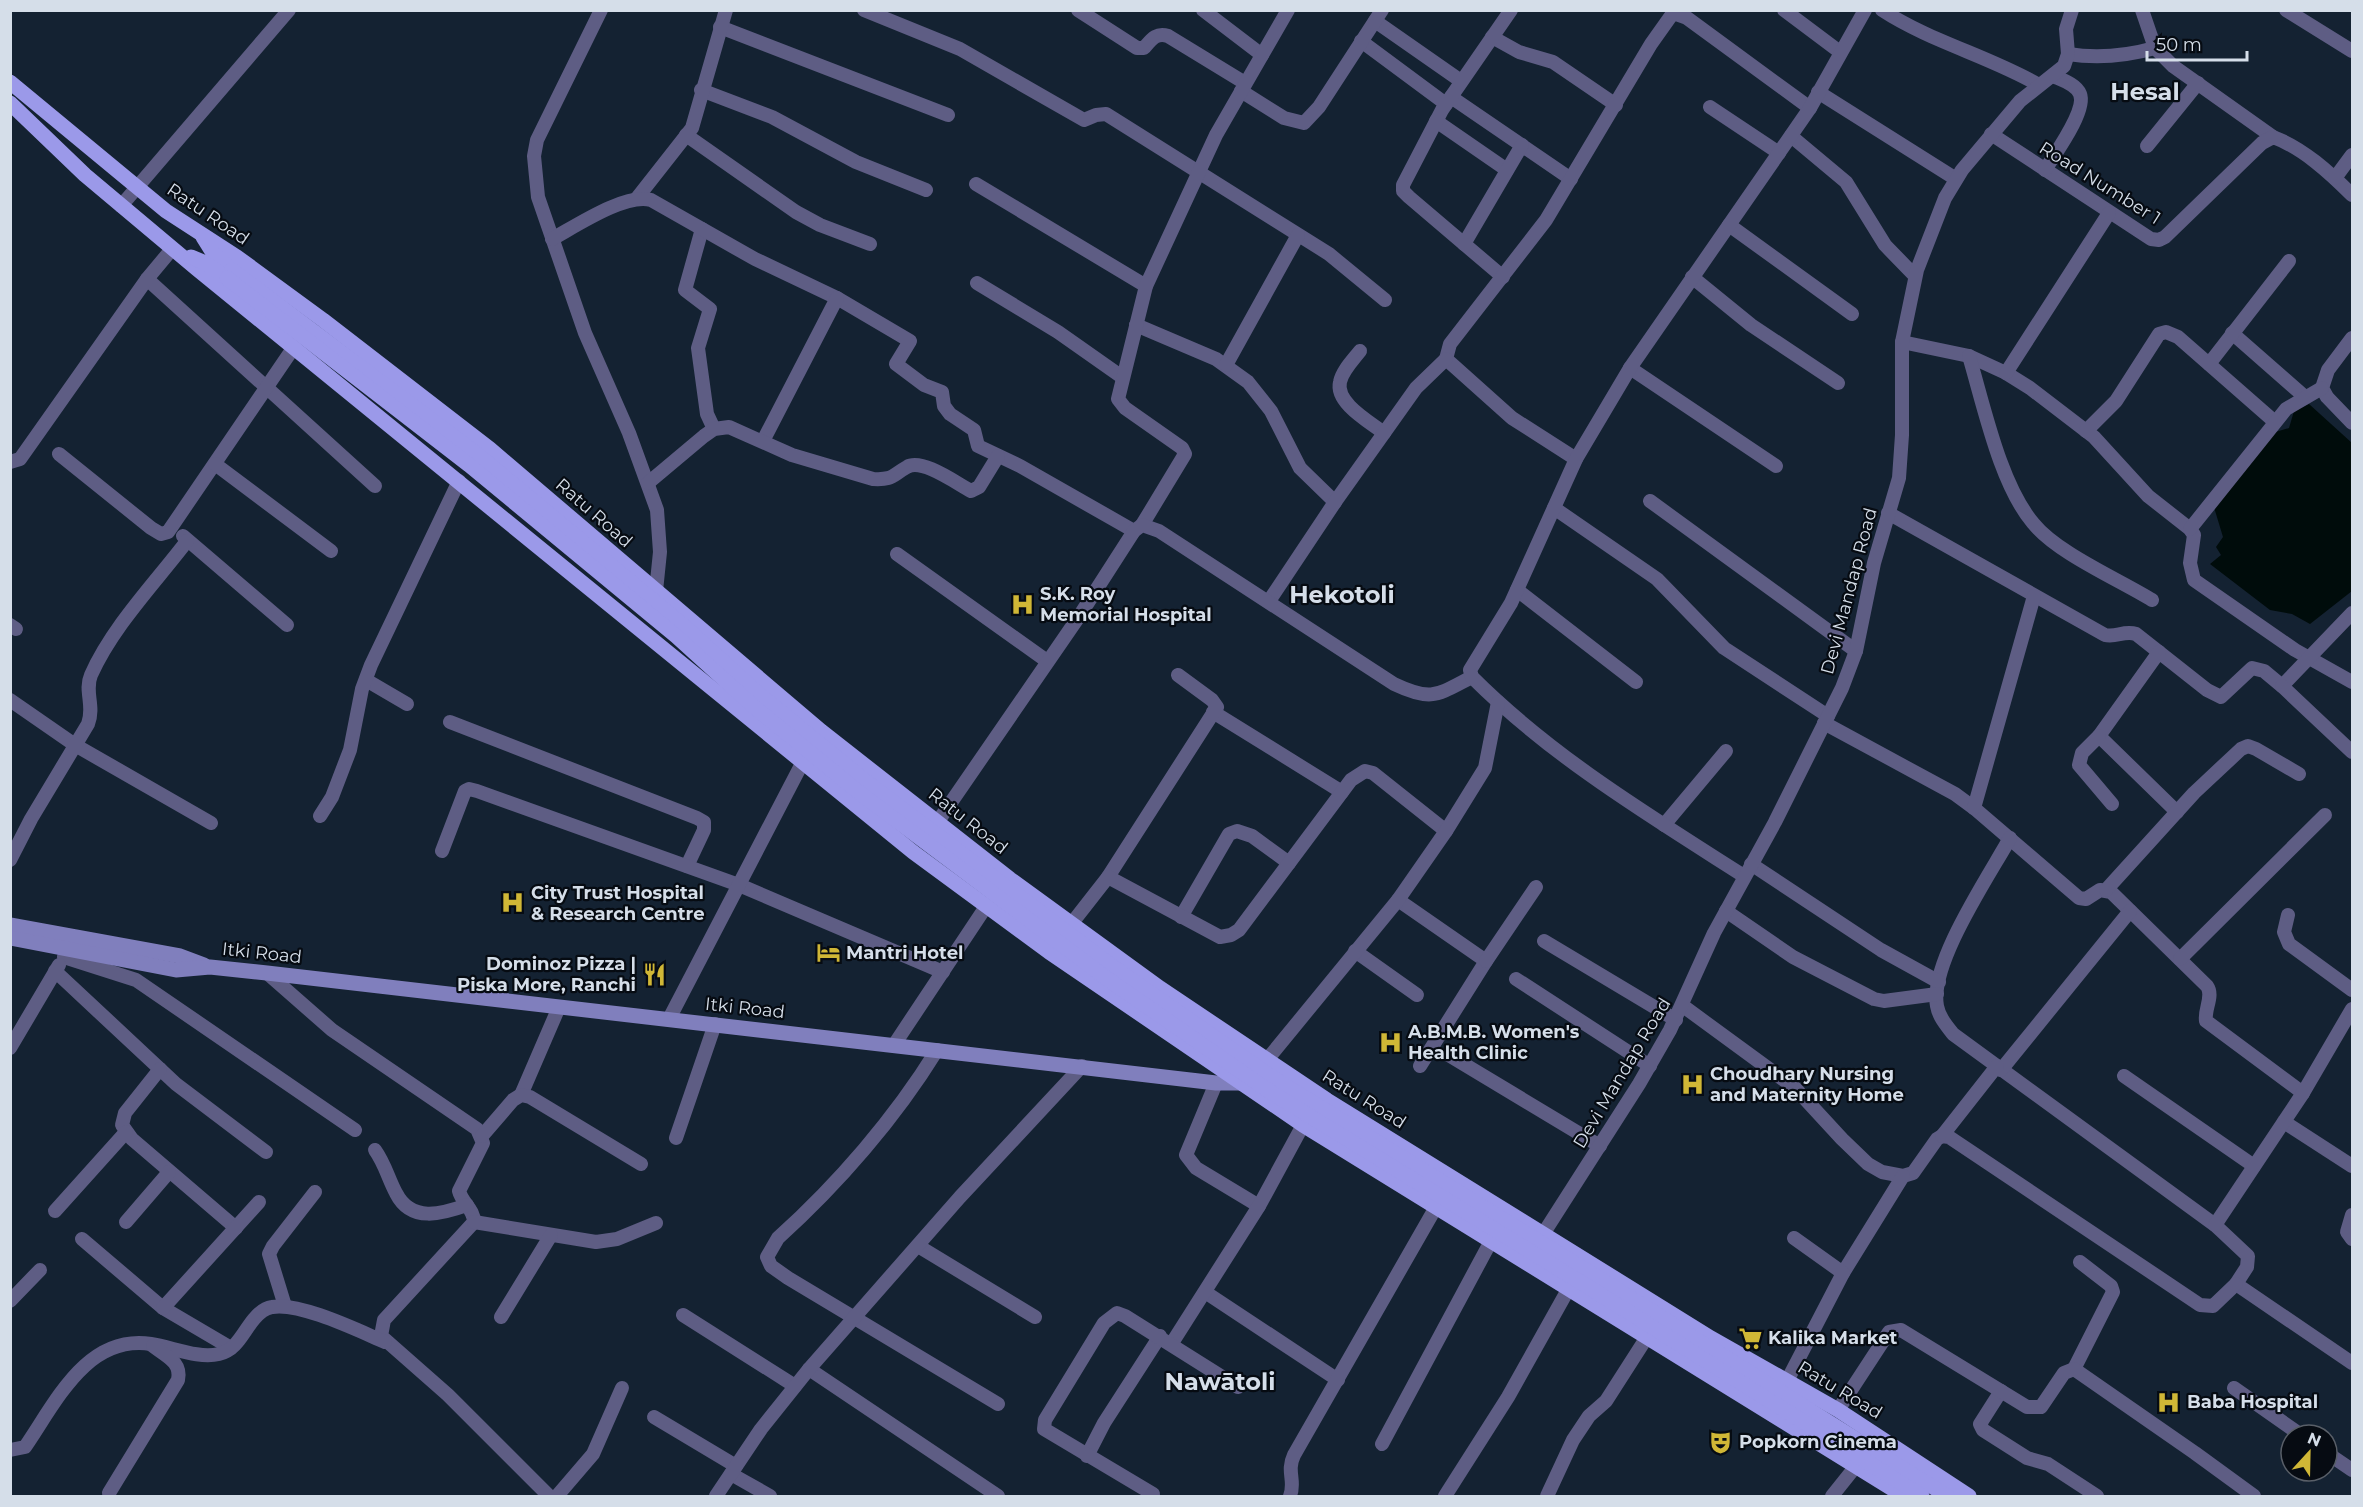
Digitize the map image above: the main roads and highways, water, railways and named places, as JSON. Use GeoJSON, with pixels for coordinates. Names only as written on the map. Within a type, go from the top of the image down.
{"type":"FeatureCollection","features":[{"type":"Feature","properties":{"kind":"main road","name":"Ratu Road"},"geometry":{"type":"LineString","coordinates":[[10,82],[166,211],[200,232],[323,320],[490,450],[821,731],[938,823],[1160,988],[1266,1061],[1711,1338],[1838,1410],[1969,1497]]}},
{"type":"Feature","properties":{"kind":"main road"},"geometry":{"type":"LineString","coordinates":[[10,103],[85,175],[174,251],[913,852],[1049,952],[1304,1125],[1904,1497]]}},
{"type":"Feature","properties":{"kind":"main road"},"geometry":{"type":"LineString","coordinates":[[200,232],[229,274],[470,465],[676,636],[752,705],[856,790],[1106,978],[1272,1093],[1600,1294],[1922,1497]]}},
{"type":"Feature","properties":{"kind":"main road"},"geometry":{"type":"LineString","coordinates":[[174,251],[229,274],[478,455],[684,626],[760,695],[864,780],[1113,967],[1279,1082],[1597,1277],[1947,1497]]}},
{"type":"Feature","properties":{"kind":"place","name":"S.K. Roy Memorial Hospital"},"geometry":{"type":"Point","coordinates":[1022,604]}},
{"type":"Feature","properties":{"kind":"place","name":"City Trust Hospital & Research Centre"},"geometry":{"type":"Point","coordinates":[513,903]}},
{"type":"Feature","properties":{"kind":"place","name":"Mantri Hotel"},"geometry":{"type":"Point","coordinates":[828,953]}},
{"type":"Feature","properties":{"kind":"place","name":"Dominoz Pizza | Piska More, Ranchi"},"geometry":{"type":"Point","coordinates":[654,974]}},
{"type":"Feature","properties":{"kind":"place","name":"A.B.M.B. Women's Health Clinic"},"geometry":{"type":"Point","coordinates":[1390,1042]}},
{"type":"Feature","properties":{"kind":"place","name":"Choudhary Nursing and Maternity Home"},"geometry":{"type":"Point","coordinates":[1692,1084]}},
{"type":"Feature","properties":{"kind":"place","name":"Kalika Market"},"geometry":{"type":"Point","coordinates":[1750,1338]}},
{"type":"Feature","properties":{"kind":"place","name":"Baba Hospital"},"geometry":{"type":"Point","coordinates":[2169,1402]}},
{"type":"Feature","properties":{"kind":"place","name":"Popkorn Cinema"},"geometry":{"type":"Point","coordinates":[1721,1442]}},
{"type":"Feature","properties":{"kind":"district","name":"Hesal"},"geometry":{"type":"Point","coordinates":[2145,92]}},
{"type":"Feature","properties":{"kind":"district","name":"Hekotoli"},"geometry":{"type":"Point","coordinates":[1342,595]}},
{"type":"Feature","properties":{"kind":"district","name":"Nawātoli"},"geometry":{"type":"Point","coordinates":[1220,1382]}}]}
